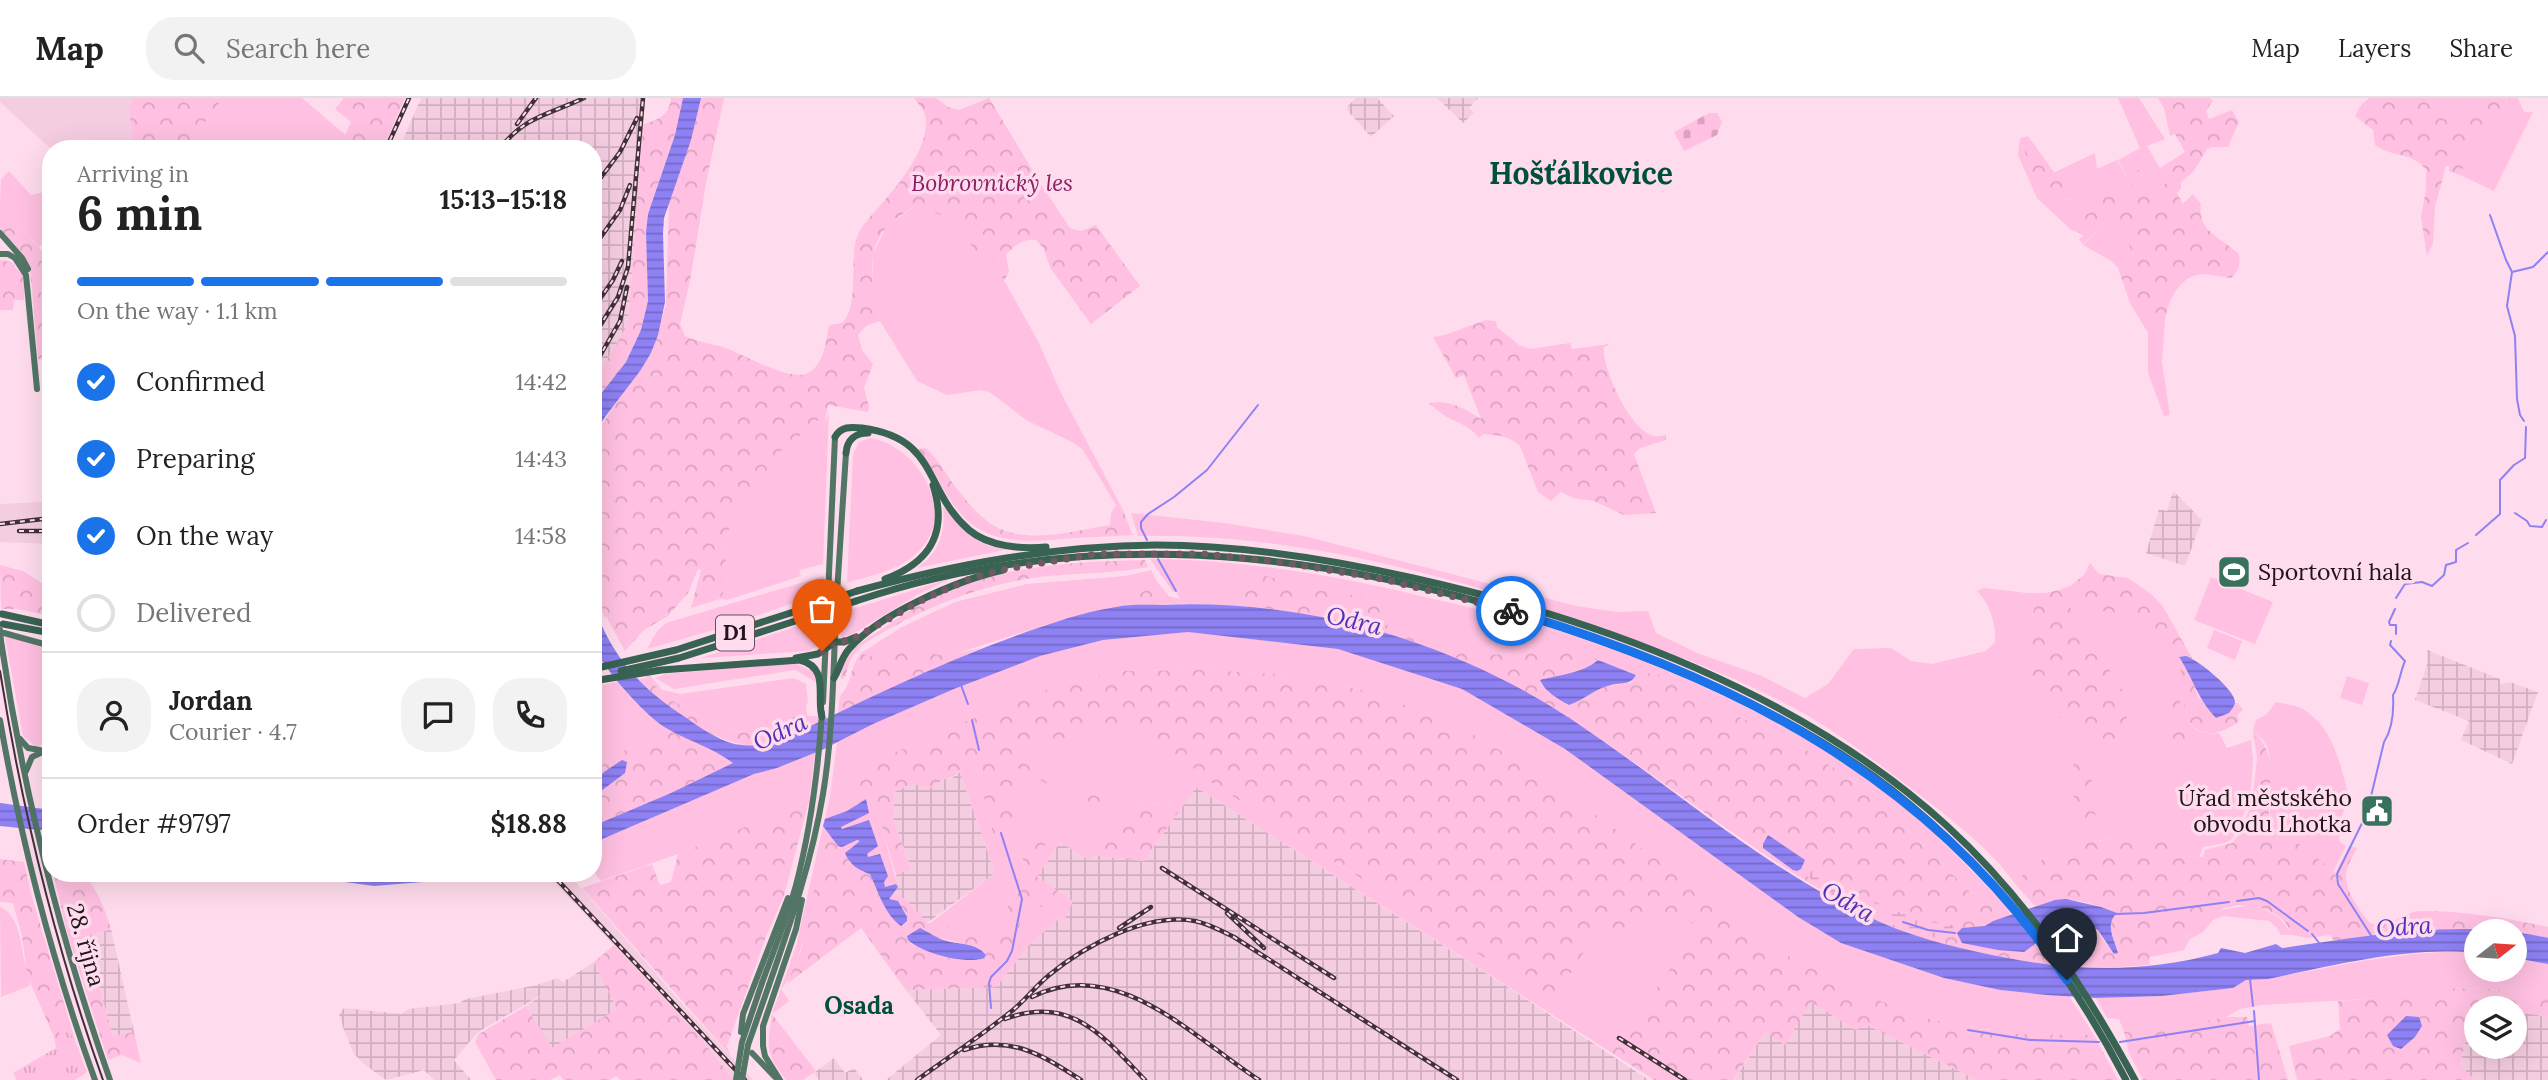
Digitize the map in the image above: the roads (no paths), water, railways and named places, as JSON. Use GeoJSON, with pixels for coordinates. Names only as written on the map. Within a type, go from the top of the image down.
{"type":"FeatureCollection","features":[{"type":"Feature","properties":{"kind":"highway"},"geometry":{"type":"LineString","coordinates":[[835,437],[839,430],[849,427],[883,432],[902,440],[924,461],[963,524],[988,541],[1040,548],[1083,544],[1096,547]]}},
{"type":"Feature","properties":{"kind":"highway"},"geometry":{"type":"LineString","coordinates":[[846,453],[851,439],[862,433],[877,433],[899,441],[924,465],[933,484],[938,505],[938,527],[925,556],[899,574],[857,592]]}},
{"type":"Feature","properties":{"kind":"highway","name":"D1"},"geometry":{"type":"LineString","coordinates":[[661,662],[809,607],[968,564],[1096,547],[1124,550]]}},
{"type":"Feature","properties":{"kind":"highway","name":"D1"},"geometry":{"type":"LineString","coordinates":[[602,668],[661,662],[940,577],[1006,565],[1124,550],[1273,553],[1384,571],[1450,586],[1539,611],[1669,658],[1775,707],[1865,760],[1947,826],[2042,930],[2073,975],[2135,1080]]}},
{"type":"Feature","properties":{"kind":"highway"},"geometry":{"type":"LineString","coordinates":[[785,660],[818,654],[835,642],[851,640],[926,598],[972,578],[1000,570],[1069,560],[1079,556]]}},
{"type":"Feature","properties":{"kind":"highway"},"geometry":{"type":"LineString","coordinates":[[2,614],[42,623]]}},
{"type":"Feature","properties":{"kind":"highway"},"geometry":{"type":"LineString","coordinates":[[834,678],[848,650],[883,622]]}},
{"type":"Feature","properties":{"kind":"highway"},"geometry":{"type":"LineString","coordinates":[[2,632],[42,633]]}},
{"type":"Feature","properties":{"kind":"highway"},"geometry":{"type":"LineString","coordinates":[[602,677],[661,662],[808,662],[823,680],[822,717]]}},
{"type":"Feature","properties":{"kind":"highway","name":"D1"},"geometry":{"type":"LineString","coordinates":[[2007,893],[2061,970],[2126,1080]]}},
{"type":"Feature","properties":{"kind":"main road"},"geometry":{"type":"LineString","coordinates":[[0,233],[27,267],[31,283],[30,309]]}},
{"type":"Feature","properties":{"kind":"main road"},"geometry":{"type":"LineString","coordinates":[[0,254],[10,255],[22,265],[26,277],[37,389]]}},
{"type":"Feature","properties":{"kind":"main road"},"geometry":{"type":"LineString","coordinates":[[828,596],[835,437]]}},
{"type":"Feature","properties":{"kind":"main road"},"geometry":{"type":"LineString","coordinates":[[837,593],[846,453]]}},
{"type":"Feature","properties":{"kind":"main road"},"geometry":{"type":"LineString","coordinates":[[742,1080],[748,1045],[809,845],[827,762],[836,612]]}},
{"type":"Feature","properties":{"kind":"main road"},"geometry":{"type":"LineString","coordinates":[[823,680],[827,615]]}},
{"type":"Feature","properties":{"kind":"main road"},"geometry":{"type":"LineString","coordinates":[[2,632],[42,643]]}},
{"type":"Feature","properties":{"kind":"main road","name":"28. října"},"geometry":{"type":"LineString","coordinates":[[2,632],[17,735],[42,849]]}},
{"type":"Feature","properties":{"kind":"main road"},"geometry":{"type":"LineString","coordinates":[[779,1080],[765,1056],[763,1026],[796,929],[815,797],[822,717]]}},
{"type":"Feature","properties":{"kind":"main road","name":"28. října"},"geometry":{"type":"LineString","coordinates":[[0,720],[32,868],[64,984],[95,1080]]}},
{"type":"Feature","properties":{"kind":"main road"},"geometry":{"type":"LineString","coordinates":[[0,747],[2,731]]}},
{"type":"Feature","properties":{"kind":"main road"},"geometry":{"type":"LineString","coordinates":[[17,735],[30,748],[42,749]]}},
{"type":"Feature","properties":{"kind":"main road"},"geometry":{"type":"LineString","coordinates":[[25,776],[32,757],[42,752]]}},
{"type":"Feature","properties":{"kind":"main road"},"geometry":{"type":"LineString","coordinates":[[0,762],[10,771]]}},
{"type":"Feature","properties":{"kind":"main road"},"geometry":{"type":"LineString","coordinates":[[736,1080],[742,1042],[805,877]]}},
{"type":"Feature","properties":{"kind":"main road","name":"28. října"},"geometry":{"type":"LineString","coordinates":[[50,882],[73,968],[110,1080]]}},
{"type":"Feature","properties":{"kind":"main road"},"geometry":{"type":"LineString","coordinates":[[741,1032],[743,1014],[759,968],[796,884]]}},
{"type":"Feature","properties":{"kind":"main road"},"geometry":{"type":"LineString","coordinates":[[752,1053],[779,1080]]}},
{"type":"Feature","properties":{"kind":"waterway"},"geometry":{"type":"LineString","coordinates":[[2490,215],[2512,272]]}},
{"type":"Feature","properties":{"kind":"waterway"},"geometry":{"type":"LineString","coordinates":[[2524,421],[2517,399],[2515,336],[2507,306],[2512,272],[2533,267],[2548,252]]}},
{"type":"Feature","properties":{"kind":"waterway"},"geometry":{"type":"LineString","coordinates":[[1147,540],[1141,522],[1207,470],[1258,405]]}},
{"type":"Feature","properties":{"kind":"waterway"},"geometry":{"type":"LineString","coordinates":[[2476,535],[2500,514],[2500,480],[2525,458],[2526,427]]}},
{"type":"Feature","properties":{"kind":"waterway"},"geometry":{"type":"LineString","coordinates":[[2515,513],[2530,526],[2542,527],[2546,520]]}},
{"type":"Feature","properties":{"kind":"waterway"},"geometry":{"type":"LineString","coordinates":[[2396,598],[2405,584],[2422,582],[2432,586],[2444,575],[2446,565],[2456,562],[2456,550],[2468,543]]}},
{"type":"Feature","properties":{"kind":"waterway"},"geometry":{"type":"LineString","coordinates":[[1158,559],[1176,591]]}},
{"type":"Feature","properties":{"kind":"waterway"},"geometry":{"type":"LineString","coordinates":[[2395,609],[2389,622],[2390,625],[2396,625],[2396,634]]}},
{"type":"Feature","properties":{"kind":"waterway","name":"Odra"},"geometry":{"type":"LineString","coordinates":[[2372,937],[2338,884],[2337,874],[2367,813],[2384,742],[2391,725],[2393,695],[2405,661],[2390,645],[2391,641]]}},
{"type":"Feature","properties":{"kind":"waterway"},"geometry":{"type":"LineString","coordinates":[[961,685],[968,704]]}},
{"type":"Feature","properties":{"kind":"waterway"},"geometry":{"type":"LineString","coordinates":[[972,720],[979,750]]}},
{"type":"Feature","properties":{"kind":"waterway"},"geometry":{"type":"LineString","coordinates":[[991,1008],[989,983],[1012,951],[1022,899],[1001,833]]}},
{"type":"Feature","properties":{"kind":"waterway"},"geometry":{"type":"LineString","coordinates":[[2237,901],[2259,898],[2267,901],[2308,931]]}},
{"type":"Feature","properties":{"kind":"waterway"},"geometry":{"type":"LineString","coordinates":[[2115,914],[2229,902]]}},
{"type":"Feature","properties":{"kind":"waterway"},"geometry":{"type":"LineString","coordinates":[[1903,922],[1928,930],[1955,933]]}},
{"type":"Feature","properties":{"kind":"waterway"},"geometry":{"type":"LineString","coordinates":[[2312,934],[2320,944]]}},
{"type":"Feature","properties":{"kind":"waterway"},"geometry":{"type":"LineString","coordinates":[[2250,979],[2253,1006]]}},
{"type":"Feature","properties":{"kind":"waterway"},"geometry":{"type":"LineString","coordinates":[[2254,1011],[2259,1080]]}},
{"type":"Feature","properties":{"kind":"waterway"},"geometry":{"type":"LineString","coordinates":[[2120,1042],[2255,1021]]}},
{"type":"Feature","properties":{"kind":"waterway"},"geometry":{"type":"LineString","coordinates":[[1968,1030],[2030,1040],[2099,1042]]}},
{"type":"Feature","properties":{"kind":"tram line"},"geometry":{"type":"LineString","coordinates":[[0,671],[42,878]]}},
{"type":"Feature","properties":{"kind":"tram line"},"geometry":{"type":"LineString","coordinates":[[43,882],[70,980],[103,1080]]}},
{"type":"Feature","properties":{"kind":"railway"},"geometry":{"type":"LineString","coordinates":[[390,140],[409,98]]}},
{"type":"Feature","properties":{"kind":"railway"},"geometry":{"type":"LineString","coordinates":[[517,124],[536,98]]}},
{"type":"Feature","properties":{"kind":"railway"},"geometry":{"type":"LineString","coordinates":[[507,140],[538,117],[584,98]]}},
{"type":"Feature","properties":{"kind":"railway"},"geometry":{"type":"LineString","coordinates":[[602,323],[618,297],[628,267],[643,98]]}},
{"type":"Feature","properties":{"kind":"railway"},"geometry":{"type":"LineString","coordinates":[[602,176],[620,152],[637,118]]}},
{"type":"Feature","properties":{"kind":"railway"},"geometry":{"type":"LineString","coordinates":[[602,235],[620,210],[630,185]]}},
{"type":"Feature","properties":{"kind":"railway"},"geometry":{"type":"LineString","coordinates":[[602,296],[622,261]]}},
{"type":"Feature","properties":{"kind":"railway"},"geometry":{"type":"LineString","coordinates":[[602,352],[620,321],[627,287]]}},
{"type":"Feature","properties":{"kind":"railway"},"geometry":{"type":"LineString","coordinates":[[0,524],[42,519]]}},
{"type":"Feature","properties":{"kind":"railway"},"geometry":{"type":"LineString","coordinates":[[19,531],[42,531]]}},
{"type":"Feature","properties":{"kind":"railway"},"geometry":{"type":"LineString","coordinates":[[1162,868],[1334,978]]}},
{"type":"Feature","properties":{"kind":"railway"},"geometry":{"type":"LineString","coordinates":[[559,882],[745,1080]]}},
{"type":"Feature","properties":{"kind":"railway"},"geometry":{"type":"LineString","coordinates":[[1119,928],[1151,907]]}},
{"type":"Feature","properties":{"kind":"railway"},"geometry":{"type":"LineString","coordinates":[[1227,913],[1264,948]]}},
{"type":"Feature","properties":{"kind":"railway"},"geometry":{"type":"LineString","coordinates":[[917,1080],[1001,1019],[1048,976],[1079,953],[1136,927],[1176,920],[1200,922],[1234,937],[1457,1080]]}},
{"type":"Feature","properties":{"kind":"railway"},"geometry":{"type":"LineString","coordinates":[[1032,997],[1063,986],[1094,986],[1124,993],[1181,1024],[1259,1080]]}},
{"type":"Feature","properties":{"kind":"railway"},"geometry":{"type":"LineString","coordinates":[[1005,1019],[1028,1013],[1049,1012],[1067,1016],[1100,1035],[1145,1080]]}},
{"type":"Feature","properties":{"kind":"railway"},"geometry":{"type":"LineString","coordinates":[[1619,1038],[1685,1080]]}},
{"type":"Feature","properties":{"kind":"railway"},"geometry":{"type":"LineString","coordinates":[[964,1050],[981,1046],[1011,1046],[1040,1056],[1081,1080]]}},
{"type":"Feature","properties":{"kind":"place","name":"Sportovní hala"},"geometry":{"type":"Point","coordinates":[2234,572]}},
{"type":"Feature","properties":{"kind":"place","name":"Úřad městského obvodu Lhotka"},"geometry":{"type":"Point","coordinates":[2377,811]}},
{"type":"Feature","properties":{"kind":"district","name":"Hošťálkovice"},"geometry":{"type":"Point","coordinates":[1581,174]}},
{"type":"Feature","properties":{"kind":"district","name":"Osada"},"geometry":{"type":"Point","coordinates":[859,1006]}},
{"type":"Feature","properties":{"kind":"park label","name":"Bobrovnický les"},"geometry":{"type":"Point","coordinates":[992,183]}}]}
